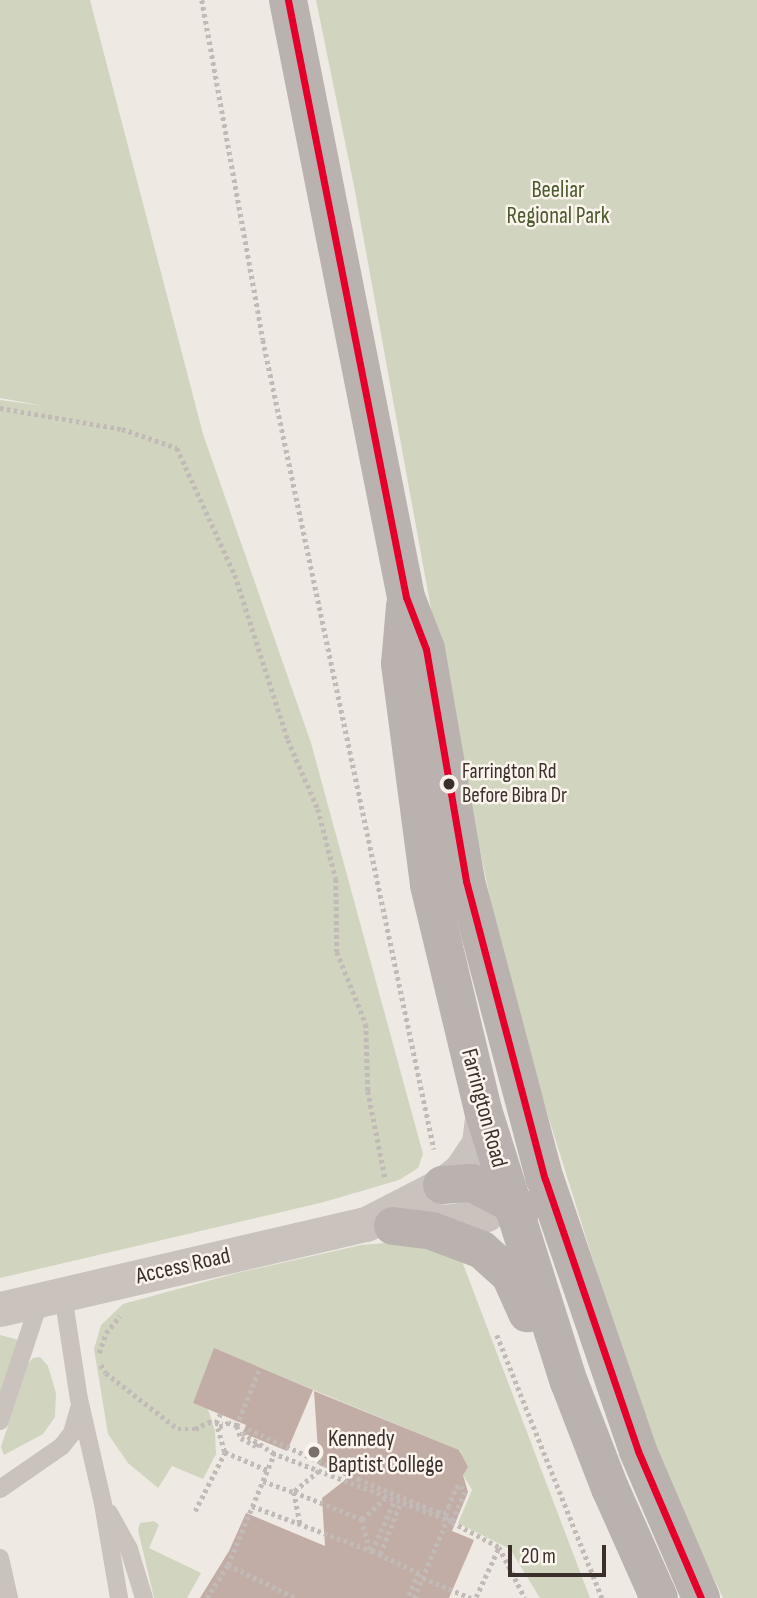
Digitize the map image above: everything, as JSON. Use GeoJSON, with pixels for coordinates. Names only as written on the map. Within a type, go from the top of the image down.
{"type":"FeatureCollection","features":[{"type":"Feature","properties":{"kind":"main road","name":"Farrington Road"},"geometry":{"type":"LineString","coordinates":[[288,0],[406,597],[426,649],[466,881],[545,1179],[638,1451],[701,1598]]}},
{"type":"Feature","properties":{"kind":"main road","name":"Farrington Road"},"geometry":{"type":"LineString","coordinates":[[406,597],[400,664],[429,885],[483,1110],[498,1209],[610,1488],[659,1598]]}},
{"type":"Feature","properties":{"kind":"main road"},"geometry":{"type":"LineString","coordinates":[[463,853],[455,868],[453,893],[527,1176],[520,1195],[498,1209]]}},
{"type":"Feature","properties":{"kind":"main road"},"geometry":{"type":"LineString","coordinates":[[442,1185],[472,1183],[498,1209],[540,1222],[559,1247],[612,1374]]}},
{"type":"Feature","properties":{"kind":"main road"},"geometry":{"type":"LineString","coordinates":[[380,1225],[432,1231],[470,1244],[496,1260],[510,1275],[592,1489],[640,1598]]}},
{"type":"Feature","properties":{"kind":"street","name":"Access Road"},"geometry":{"type":"LineString","coordinates":[[380,1225],[442,1185],[472,1157],[479,1143],[483,1110]]}},
{"type":"Feature","properties":{"kind":"street","name":"Access Road"},"geometry":{"type":"LineString","coordinates":[[0,1309],[380,1225],[454,1222],[498,1209]]}},
{"type":"Feature","properties":{"kind":"lane"},"geometry":{"type":"LineString","coordinates":[[52,1297],[103,1504],[119,1598]]}},
{"type":"Feature","properties":{"kind":"lane"},"geometry":{"type":"LineString","coordinates":[[0,1421],[52,1297]]}},
{"type":"Feature","properties":{"kind":"lane"},"geometry":{"type":"LineString","coordinates":[[0,1489],[62,1446],[78,1419],[79,1399]]}},
{"type":"Feature","properties":{"kind":"lane"},"geometry":{"type":"LineString","coordinates":[[103,1504],[130,1549],[144,1598]]}},
{"type":"Feature","properties":{"kind":"lane"},"geometry":{"type":"LineString","coordinates":[[0,1558],[9,1598]]}},
{"type":"Feature","properties":{"kind":"path"},"geometry":{"type":"LineString","coordinates":[[202,0],[262,340],[391,956],[442,1185]]}},
{"type":"Feature","properties":{"kind":"path"},"geometry":{"type":"LineString","coordinates":[[0,408],[122,429],[177,448],[235,575],[288,740],[318,809],[336,879],[337,952],[366,1024],[368,1091],[386,1184]]}},
{"type":"Feature","properties":{"kind":"path"},"geometry":{"type":"LineString","coordinates":[[130,1310],[114,1322],[101,1342],[100,1363],[106,1373],[178,1429],[185,1431],[208,1422],[237,1426]]}},
{"type":"Feature","properties":{"kind":"path"},"geometry":{"type":"LineString","coordinates":[[494,1326],[602,1598]]}},
{"type":"Feature","properties":{"kind":"path"},"geometry":{"type":"LineString","coordinates":[[259,1371],[237,1426],[241,1437],[256,1446],[260,1443]]}},
{"type":"Feature","properties":{"kind":"path"},"geometry":{"type":"LineString","coordinates":[[216,1423],[220,1414]]}},
{"type":"Feature","properties":{"kind":"path"},"geometry":{"type":"LineString","coordinates":[[195,1511],[225,1452],[218,1428],[223,1424]]}},
{"type":"Feature","properties":{"kind":"path"},"geometry":{"type":"LineString","coordinates":[[447,1509],[437,1512],[248,1429],[243,1434],[274,1454],[400,1504],[452,1521],[499,1547],[525,1598]]}},
{"type":"Feature","properties":{"kind":"path"},"geometry":{"type":"LineString","coordinates":[[225,1452],[267,1470]]}},
{"type":"Feature","properties":{"kind":"path"},"geometry":{"type":"LineString","coordinates":[[207,1598],[241,1539],[274,1454]]}},
{"type":"Feature","properties":{"kind":"path"},"geometry":{"type":"LineString","coordinates":[[294,1492],[318,1471]]}},
{"type":"Feature","properties":{"kind":"path"},"geometry":{"type":"LineString","coordinates":[[263,1481],[362,1519]]}},
{"type":"Feature","properties":{"kind":"path"},"geometry":{"type":"LineString","coordinates":[[414,1598],[448,1517],[444,1515],[455,1490],[461,1486],[464,1494],[452,1521]]}},
{"type":"Feature","properties":{"kind":"path"},"geometry":{"type":"LineString","coordinates":[[294,1492],[300,1524]]}},
{"type":"Feature","properties":{"kind":"path"},"geometry":{"type":"LineString","coordinates":[[362,1519],[385,1498]]}},
{"type":"Feature","properties":{"kind":"path"},"geometry":{"type":"LineString","coordinates":[[371,1551],[394,1501]]}},
{"type":"Feature","properties":{"kind":"path"},"geometry":{"type":"LineString","coordinates":[[380,1554],[400,1504]]}},
{"type":"Feature","properties":{"kind":"path"},"geometry":{"type":"LineString","coordinates":[[252,1506],[380,1554],[419,1573],[408,1598]]}},
{"type":"Feature","properties":{"kind":"path"},"geometry":{"type":"LineString","coordinates":[[362,1519],[371,1551]]}},
{"type":"Feature","properties":{"kind":"path"},"geometry":{"type":"LineString","coordinates":[[423,1578],[473,1597],[499,1547]]}},
{"type":"Feature","properties":{"kind":"path"},"geometry":{"type":"LineString","coordinates":[[228,1565],[296,1598]]}},
{"type":"Feature","properties":{"kind":"green space"},"geometry":{"type":"Polygon","coordinates":[[[0,0],[90,0],[203,434],[311,743],[423,1154],[418,1168],[399,1180],[324,1202],[0,1278],[0,400],[44,406],[0,398],[0,0]]]}},
{"type":"Feature","properties":{"kind":"green space","name":"Beeliar Regional Park"},"geometry":{"type":"Polygon","coordinates":[[[316,0],[757,0],[757,1598],[723,1598],[652,1449],[510,994],[440,658],[354,186],[316,0]]]}},
{"type":"Feature","properties":{"kind":"green space"},"geometry":{"type":"Polygon","coordinates":[[[398,1242],[460,1256],[590,1598],[540,1598],[510,1549],[458,1523],[472,1490],[462,1473],[467,1466],[456,1463],[461,1451],[215,1349],[193,1403],[208,1409],[215,1431],[216,1454],[203,1479],[172,1466],[158,1488],[128,1463],[108,1434],[94,1349],[101,1325],[123,1304],[237,1273],[361,1245],[398,1242]]]}},
{"type":"Feature","properties":{"kind":"green space"},"geometry":{"type":"Polygon","coordinates":[[[0,1335],[19,1340],[0,1397],[0,1335]]]}},
{"type":"Feature","properties":{"kind":"green space"},"geometry":{"type":"Polygon","coordinates":[[[40,1357],[48,1366],[56,1393],[55,1417],[43,1434],[4,1455],[1,1447],[28,1364],[33,1358],[40,1357]]]}},
{"type":"Feature","properties":{"kind":"green space"},"geometry":{"type":"Polygon","coordinates":[[[154,1521],[159,1525],[149,1548],[201,1573],[187,1598],[154,1598],[138,1530],[140,1523],[154,1521]]]}},
{"type":"Feature","properties":{"kind":"building"},"geometry":{"type":"Polygon","coordinates":[[[214,1348],[313,1390],[287,1451],[243,1433],[246,1425],[193,1403],[214,1348]]]}},
{"type":"Feature","properties":{"kind":"building"},"geometry":{"type":"Polygon","coordinates":[[[314,1391],[459,1450],[468,1467],[463,1475],[468,1492],[452,1531],[474,1540],[449,1598],[200,1598],[229,1551],[246,1513],[325,1546],[322,1498],[349,1477],[319,1465],[314,1391]]]}},
{"type":"Feature","properties":{"kind":"transit line"},"geometry":{"type":"LineString","coordinates":[[288,0],[406,597],[426,649],[466,881],[545,1179],[638,1451],[701,1598]]}},
{"type":"Feature","properties":{"kind":"place","name":"Farrington Rd Before Bibra Dr"},"geometry":{"type":"Point","coordinates":[449,784]}},
{"type":"Feature","properties":{"kind":"place","name":"Kennedy Baptist College"},"geometry":{"type":"Point","coordinates":[314,1452]}}]}
